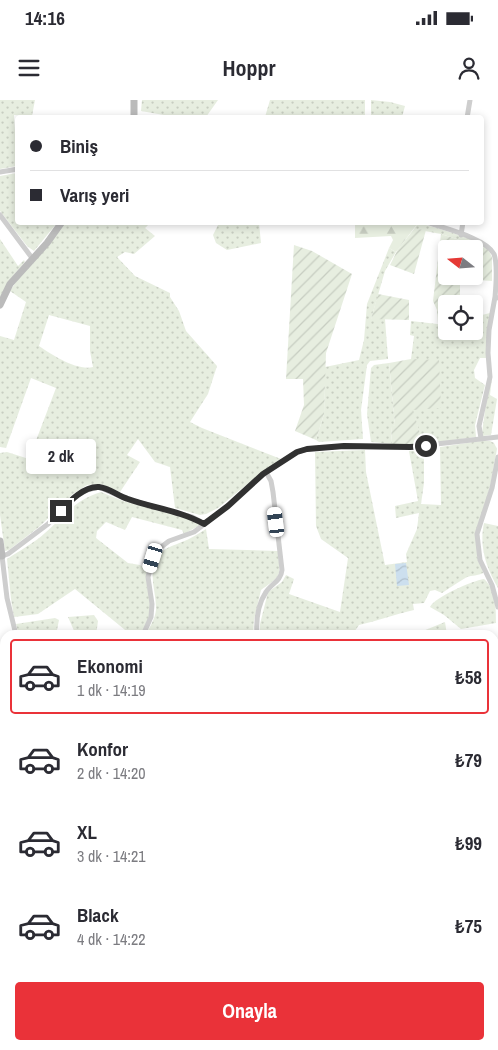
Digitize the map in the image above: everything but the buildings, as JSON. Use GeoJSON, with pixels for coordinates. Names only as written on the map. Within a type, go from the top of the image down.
{"type":"FeatureCollection","features":[{"type":"Feature","properties":{"kind":"street"},"geometry":{"type":"LineString","coordinates":[[134,100],[134,115]]}},
{"type":"Feature","properties":{"kind":"street"},"geometry":{"type":"LineString","coordinates":[[468,115],[470,100]]}},
{"type":"Feature","properties":{"kind":"street"},"geometry":{"type":"LineString","coordinates":[[0,172],[15,170]]}},
{"type":"Feature","properties":{"kind":"street"},"geometry":{"type":"LineString","coordinates":[[0,216],[32,258]]}},
{"type":"Feature","properties":{"kind":"street"},"geometry":{"type":"LineString","coordinates":[[0,305],[10,284],[47,243],[60,225]]}},
{"type":"Feature","properties":{"kind":"street"},"geometry":{"type":"LineString","coordinates":[[435,225],[487,245],[494,254],[496,297],[489,330],[490,377],[478,426],[481,438]]}},
{"type":"Feature","properties":{"kind":"street"},"geometry":{"type":"LineString","coordinates":[[461,234],[462,225]]}},
{"type":"Feature","properties":{"kind":"street"},"geometry":{"type":"LineString","coordinates":[[145,630],[151,617],[152,604],[148,577],[156,551],[168,541],[194,532],[228,506],[266,472],[297,452],[307,449],[344,446],[410,447],[498,437]]}},
{"type":"Feature","properties":{"kind":"street"},"geometry":{"type":"LineString","coordinates":[[498,457],[492,488],[478,534],[480,560],[492,585],[498,608]]}},
{"type":"Feature","properties":{"kind":"street"},"geometry":{"type":"LineString","coordinates":[[256,630],[260,604],[270,587],[280,578],[282,570],[271,481],[266,472]]}},
{"type":"Feature","properties":{"kind":"street"},"geometry":{"type":"LineString","coordinates":[[1,556],[8,554],[48,524],[74,497],[87,490],[99,487],[126,499],[192,517],[204,524]]}},
{"type":"Feature","properties":{"kind":"street"},"geometry":{"type":"LineString","coordinates":[[0,541],[7,598],[15,630]]}},
{"type":"Feature","properties":{"kind":"green space"},"geometry":{"type":"Polygon","coordinates":[[[0,100],[35,100],[32,115],[14,115],[15,166],[0,169],[0,100]]]}},
{"type":"Feature","properties":{"kind":"green space"},"geometry":{"type":"Polygon","coordinates":[[[142,100],[218,100],[207,115],[164,115],[141,111],[142,100]]]}},
{"type":"Feature","properties":{"kind":"green space"},"geometry":{"type":"Polygon","coordinates":[[[270,100],[365,100],[365,115],[266,115],[270,100]]]}},
{"type":"Feature","properties":{"kind":"green space"},"geometry":{"type":"Polygon","coordinates":[[[371,100],[405,106],[403,115],[371,115],[371,100]]]}},
{"type":"Feature","properties":{"kind":"green space"},"geometry":{"type":"Polygon","coordinates":[[[15,173],[15,225],[55,225],[34,251],[27,246],[0,211],[0,176],[15,173]]]}},
{"type":"Feature","properties":{"kind":"green space"},"geometry":{"type":"Polygon","coordinates":[[[62,225],[148,225],[145,228],[155,236],[134,254],[125,252],[117,257],[135,276],[170,293],[170,297],[179,311],[186,331],[217,366],[208,394],[190,422],[281,459],[218,508],[200,515],[175,508],[170,467],[155,462],[138,439],[127,455],[140,462],[120,492],[101,484],[87,485],[73,494],[39,527],[5,551],[0,515],[0,453],[7,452],[29,459],[56,388],[31,378],[6,448],[0,447],[0,336],[14,340],[26,302],[10,291],[62,225]],[[49,315],[39,346],[58,358],[87,368],[93,367],[90,351],[90,326],[49,315]]]}},
{"type":"Feature","properties":{"kind":"green space"},"geometry":{"type":"Polygon","coordinates":[[[218,225],[259,225],[261,243],[227,250],[216,243],[213,235],[218,225]]]}},
{"type":"Feature","properties":{"kind":"green space"},"geometry":{"type":"Polygon","coordinates":[[[355,225],[416,225],[396,252],[389,248],[393,240],[391,236],[355,238],[355,225]]]}},
{"type":"Feature","properties":{"kind":"green space"},"geometry":{"type":"Polygon","coordinates":[[[417,225],[425,225],[471,240],[460,240],[414,229],[417,225]]]}},
{"type":"Feature","properties":{"kind":"green space"},"geometry":{"type":"Polygon","coordinates":[[[414,229],[426,230],[414,274],[390,265],[398,249],[414,229]]]}},
{"type":"Feature","properties":{"kind":"green space"},"geometry":{"type":"Polygon","coordinates":[[[441,234],[460,240],[440,240],[441,234]]]}},
{"type":"Feature","properties":{"kind":"green space"},"geometry":{"type":"Polygon","coordinates":[[[0,239],[18,266],[24,260],[25,262],[12,277],[0,297],[0,239]]]}},
{"type":"Feature","properties":{"kind":"green space"},"geometry":{"type":"Polygon","coordinates":[[[294,245],[312,251],[352,274],[326,353],[324,414],[316,440],[295,431],[304,405],[303,379],[286,379],[294,245]]]}},
{"type":"Feature","properties":{"kind":"green space"},"geometry":{"type":"Polygon","coordinates":[[[483,247],[488,249],[492,257],[492,281],[483,280],[483,247]]]}},
{"type":"Feature","properties":{"kind":"green space"},"geometry":{"type":"Polygon","coordinates":[[[389,248],[396,252],[385,271],[371,319],[385,319],[388,359],[370,361],[367,365],[361,410],[363,439],[319,442],[316,440],[324,414],[325,367],[359,360],[364,340],[367,304],[389,248]]]}},
{"type":"Feature","properties":{"kind":"green space"},"geometry":{"type":"Polygon","coordinates":[[[438,259],[438,285],[460,285],[460,295],[438,295],[438,324],[437,310],[433,301],[438,259]]]}},
{"type":"Feature","properties":{"kind":"green space"},"geometry":{"type":"Polygon","coordinates":[[[378,294],[409,300],[409,320],[371,319],[378,294]]]}},
{"type":"Feature","properties":{"kind":"green space"},"geometry":{"type":"Polygon","coordinates":[[[490,313],[486,358],[480,358],[474,370],[475,378],[485,385],[475,425],[476,437],[423,444],[412,409],[416,360],[411,359],[414,336],[410,335],[411,321],[438,324],[438,340],[483,340],[483,315],[490,313]]]}},
{"type":"Feature","properties":{"kind":"green space"},"geometry":{"type":"Polygon","coordinates":[[[411,359],[439,360],[441,408],[413,410],[423,444],[392,444],[391,426],[395,425],[389,363],[411,359]]]}},
{"type":"Feature","properties":{"kind":"green space"},"geometry":{"type":"Polygon","coordinates":[[[389,363],[395,425],[391,427],[392,444],[371,442],[367,414],[371,368],[374,365],[389,363]]]}},
{"type":"Feature","properties":{"kind":"green space"},"geometry":{"type":"Polygon","coordinates":[[[492,378],[490,395],[497,399],[491,435],[483,436],[487,395],[492,378]]]}},
{"type":"Feature","properties":{"kind":"green space"},"geometry":{"type":"Polygon","coordinates":[[[490,441],[494,443],[497,449],[490,487],[476,534],[483,573],[467,577],[442,593],[435,590],[430,591],[424,603],[413,604],[414,610],[359,625],[356,630],[260,630],[268,592],[282,582],[286,575],[294,579],[289,594],[340,612],[348,558],[321,539],[316,526],[315,452],[365,450],[366,472],[385,565],[407,562],[406,554],[417,529],[419,513],[396,518],[395,506],[418,501],[409,451],[424,450],[424,483],[421,504],[441,505],[440,447],[490,441]]]}},
{"type":"Feature","properties":{"kind":"green space"},"geometry":{"type":"Polygon","coordinates":[[[101,492],[123,501],[191,519],[200,525],[184,534],[182,530],[132,517],[125,530],[106,522],[97,531],[96,538],[128,563],[140,565],[147,570],[150,611],[142,630],[125,630],[75,589],[38,614],[14,617],[7,559],[41,537],[70,509],[101,492]]]}},
{"type":"Feature","properties":{"kind":"green space"},"geometry":{"type":"Polygon","coordinates":[[[484,523],[498,526],[498,588],[490,572],[483,549],[484,523]]]}},
{"type":"Feature","properties":{"kind":"green space"},"geometry":{"type":"Polygon","coordinates":[[[206,529],[209,549],[278,551],[279,570],[277,578],[261,590],[253,630],[148,630],[156,610],[153,574],[156,560],[165,549],[206,529]]]}},
{"type":"Feature","properties":{"kind":"green space"},"geometry":{"type":"Polygon","coordinates":[[[484,579],[493,593],[496,623],[461,629],[444,615],[430,607],[446,594],[484,579]]]}},
{"type":"Feature","properties":{"kind":"green space"},"geometry":{"type":"Polygon","coordinates":[[[94,615],[98,621],[97,630],[74,630],[68,617],[94,615]]]}},
{"type":"Feature","properties":{"kind":"green space"},"geometry":{"type":"Polygon","coordinates":[[[55,618],[59,620],[57,630],[18,630],[16,624],[55,618]]]}},
{"type":"Feature","properties":{"kind":"green space"},"geometry":{"type":"Polygon","coordinates":[[[445,622],[446,630],[425,630],[445,622]]]}},
{"type":"Feature","properties":{"kind":"water"},"geometry":{"type":"Polygon","coordinates":[[[406,563],[409,585],[397,586],[395,564],[406,563]]]}},
{"type":"Feature","properties":{"kind":"route"},"geometry":{"type":"LineString","coordinates":[[61,511],[74,497],[87,490],[99,487],[126,499],[192,517],[204,524],[228,506],[263,474],[297,452],[307,449],[344,446],[426,446]]}}]}
